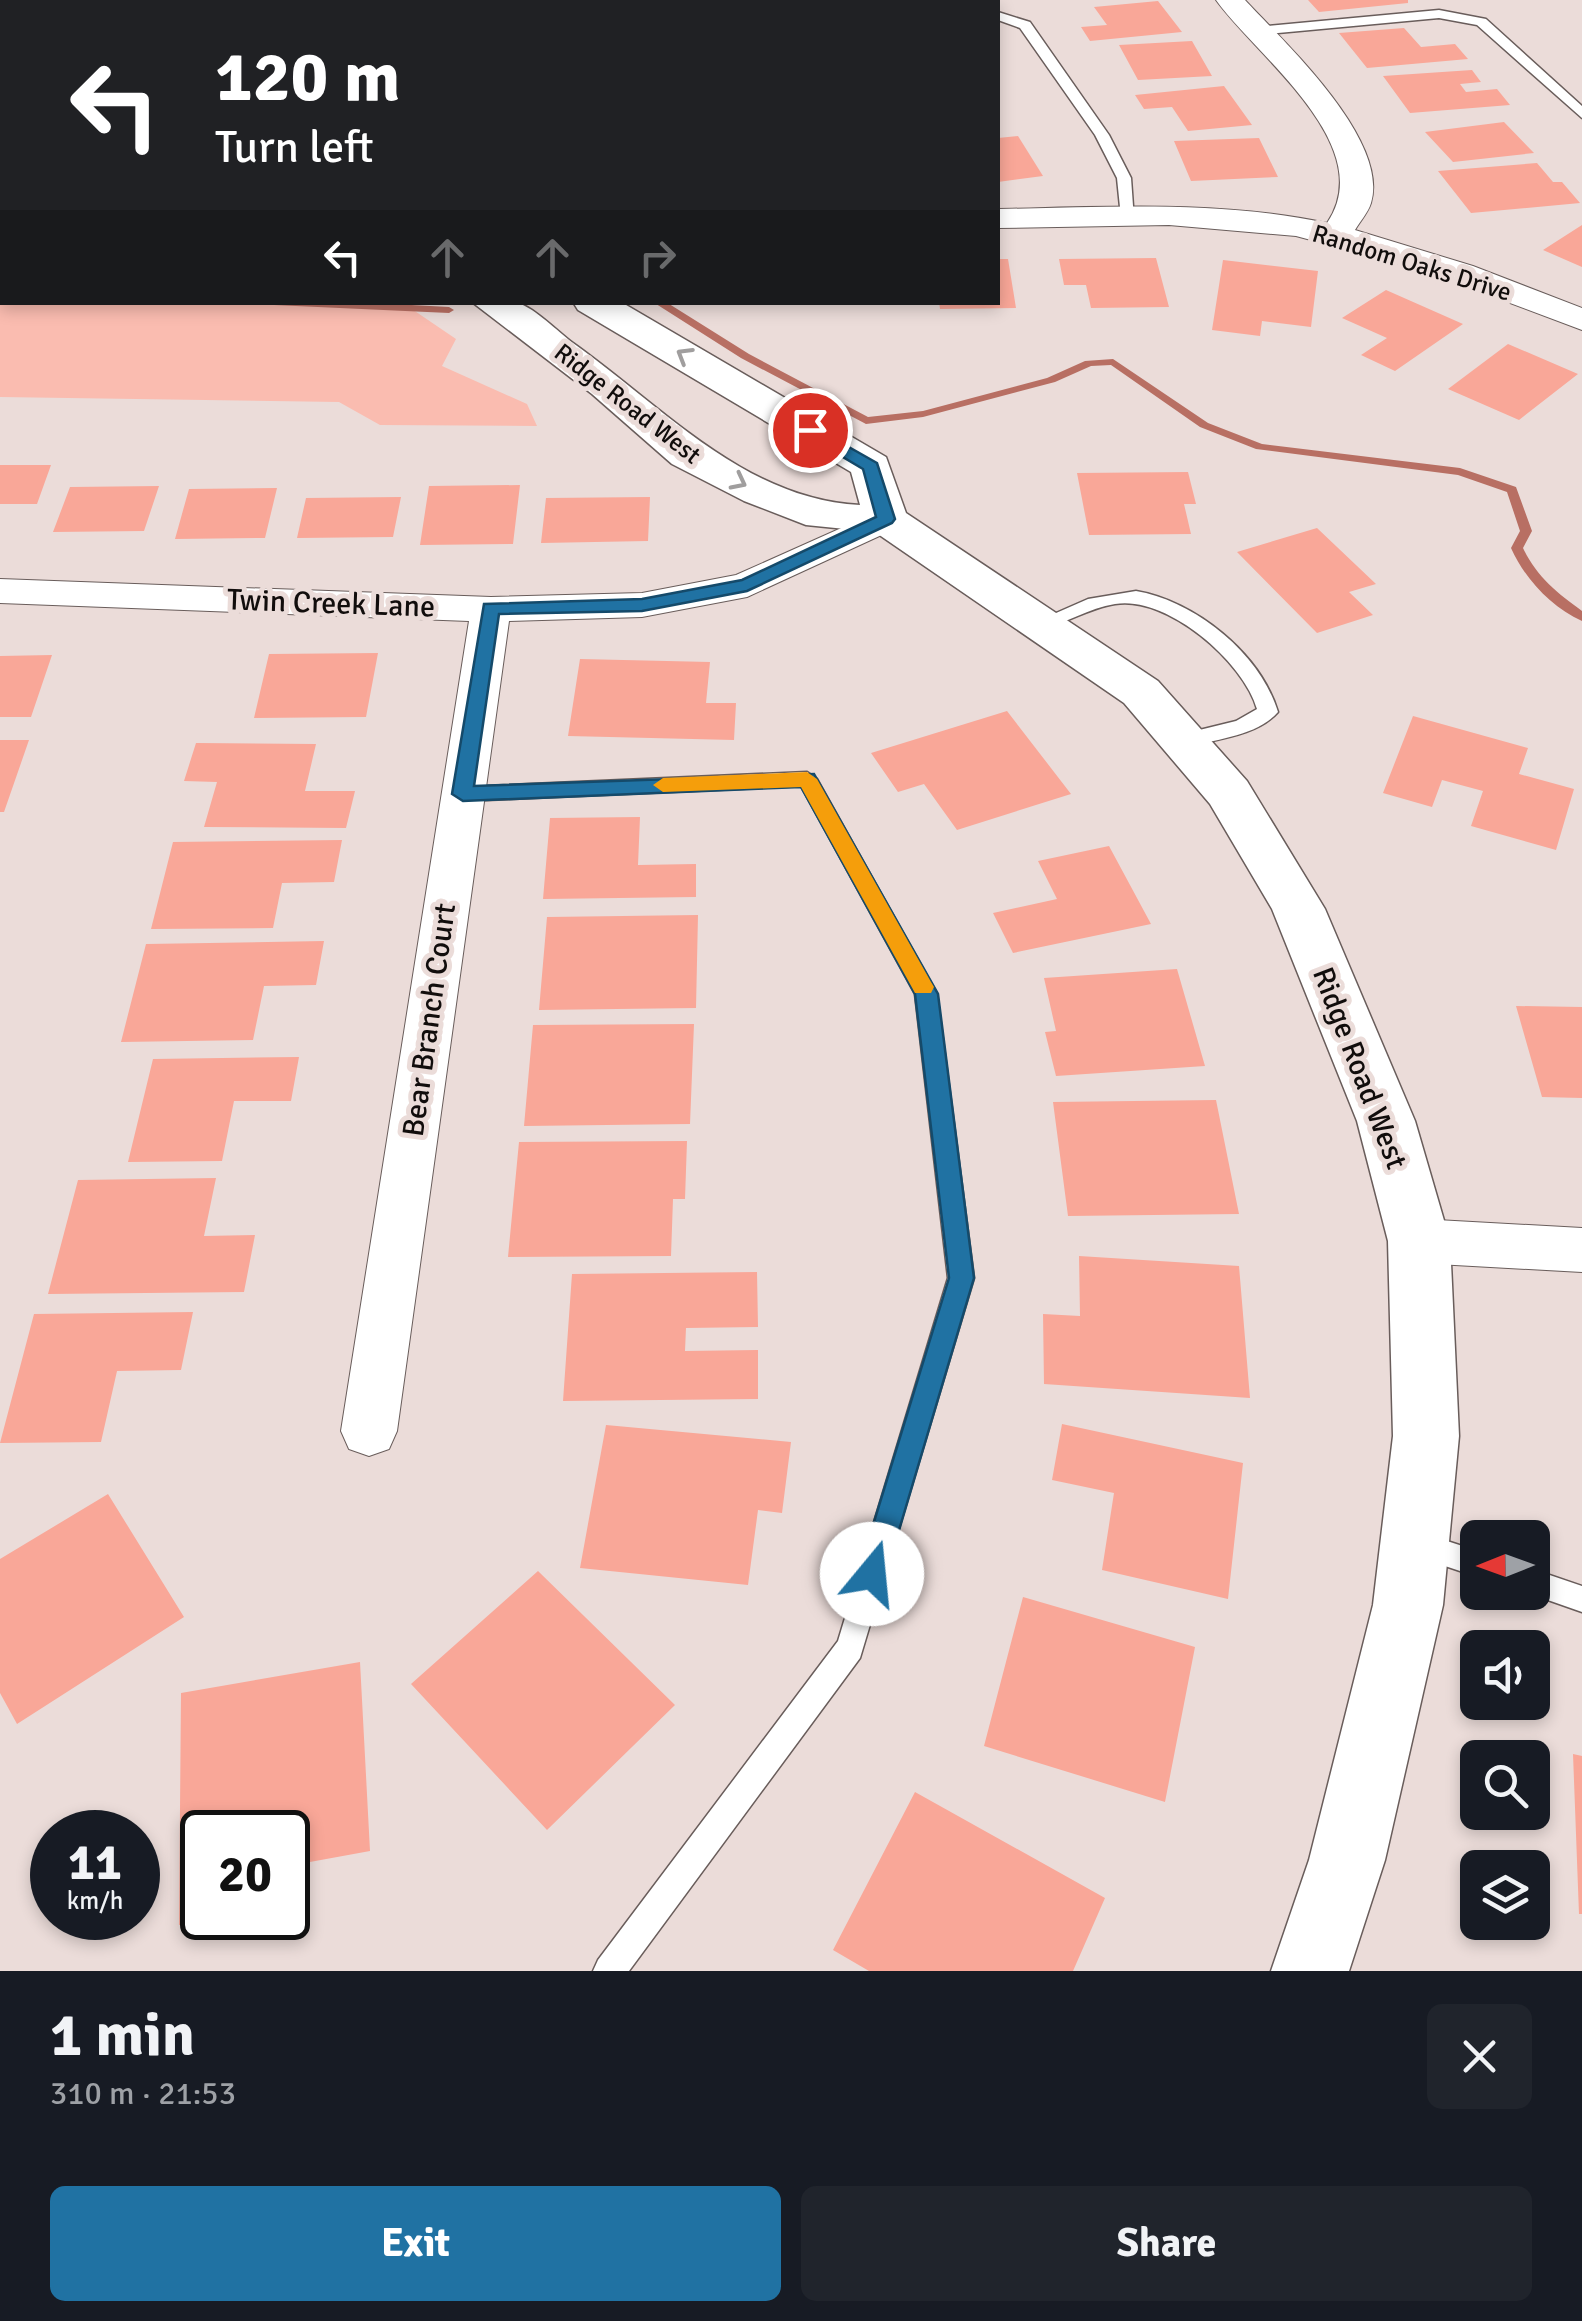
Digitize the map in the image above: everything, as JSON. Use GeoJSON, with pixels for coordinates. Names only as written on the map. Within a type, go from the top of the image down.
{"type":"FeatureCollection","features":[{"type":"Feature","properties":{"kind":"street"},"geometry":{"type":"LineString","coordinates":[[1230,0],[1342,133],[1354,169],[1356,200],[1336,234]]}},
{"type":"Feature","properties":{"kind":"street","name":"Random Oaks Drive"},"geometry":{"type":"LineString","coordinates":[[1000,219],[1198,217],[1336,234],[1480,278],[1582,320]]}},
{"type":"Feature","properties":{"kind":"street","name":"Ridge Road West"},"geometry":{"type":"LineString","coordinates":[[494,305],[606,385],[687,455],[759,492],[822,516],[886,519],[1141,692],[1230,794],[1298,910],[1386,1121],[1419,1242],[1426,1436],[1408,1606],[1347,1860],[1328,1964]]}},
{"type":"Feature","properties":{"kind":"street","name":"Ridge Road West"},"geometry":{"type":"LineString","coordinates":[[597,305],[871,466],[886,519]]}},
{"type":"Feature","properties":{"kind":"street","name":"Twin Creek Lane"},"geometry":{"type":"LineString","coordinates":[[0,591],[491,608],[642,605],[747,585],[886,519]]}},
{"type":"Feature","properties":{"kind":"street","name":"Bear Branch Court"},"geometry":{"type":"LineString","coordinates":[[369,1431],[491,608]]}},
{"type":"Feature","properties":{"kind":"street"},"geometry":{"type":"LineString","coordinates":[[1419,1242],[1582,1250]]}},
{"type":"Feature","properties":{"kind":"lane"},"geometry":{"type":"LineString","coordinates":[[1256,32],[1439,14],[1481,22],[1582,114]]}},
{"type":"Feature","properties":{"kind":"lane"},"geometry":{"type":"LineString","coordinates":[[1000,17],[1025,25],[1102,135],[1124,178],[1129,217]]}},
{"type":"Feature","properties":{"kind":"lane"},"geometry":{"type":"LineString","coordinates":[[1041,624],[1099,600],[1151,596],[1188,614],[1261,684],[1268,712],[1242,726],[1186,740]]}},
{"type":"Feature","properties":{"kind":"lane"},"geometry":{"type":"LineString","coordinates":[[463,794],[807,779],[926,994],[962,1278],[850,1648],[609,1971]]}},
{"type":"Feature","properties":{"kind":"lane"},"geometry":{"type":"LineString","coordinates":[[1415,1544],[1460,1558]]}},
{"type":"Feature","properties":{"kind":"lane"},"geometry":{"type":"LineString","coordinates":[[1550,1588],[1582,1598]]}},
{"type":"Feature","properties":{"kind":"shaded area"},"geometry":{"type":"Polygon","coordinates":[[[0,305],[406,305],[456,339],[442,366],[527,404],[537,426],[380,425],[339,402],[0,397],[0,305]]]}},
{"type":"Feature","properties":{"kind":"building"},"geometry":{"type":"Polygon","coordinates":[[[1308,0],[1408,0],[1408,3],[1319,12],[1308,0]]]}},
{"type":"Feature","properties":{"kind":"building"},"geometry":{"type":"Polygon","coordinates":[[[1158,1],[1182,32],[1090,41],[1081,27],[1107,25],[1094,7],[1158,1]]]}},
{"type":"Feature","properties":{"kind":"building"},"geometry":{"type":"Polygon","coordinates":[[[1404,28],[1421,47],[1455,44],[1468,59],[1367,68],[1339,33],[1404,28]]]}},
{"type":"Feature","properties":{"kind":"building"},"geometry":{"type":"Polygon","coordinates":[[[1192,41],[1212,76],[1138,80],[1119,45],[1192,41]]]}},
{"type":"Feature","properties":{"kind":"building"},"geometry":{"type":"Polygon","coordinates":[[[1472,70],[1481,82],[1460,84],[1466,92],[1497,89],[1510,105],[1410,113],[1383,76],[1472,70]]]}},
{"type":"Feature","properties":{"kind":"building"},"geometry":{"type":"Polygon","coordinates":[[[1224,86],[1252,125],[1188,131],[1172,107],[1144,109],[1135,95],[1224,86]]]}},
{"type":"Feature","properties":{"kind":"building"},"geometry":{"type":"Polygon","coordinates":[[[1504,122],[1534,153],[1453,162],[1425,132],[1504,122]]]}},
{"type":"Feature","properties":{"kind":"building"},"geometry":{"type":"Polygon","coordinates":[[[1018,136],[1043,176],[1000,182],[1000,138],[1018,136]]]}},
{"type":"Feature","properties":{"kind":"building"},"geometry":{"type":"Polygon","coordinates":[[[1259,138],[1278,177],[1191,181],[1174,141],[1259,138]]]}},
{"type":"Feature","properties":{"kind":"building"},"geometry":{"type":"Polygon","coordinates":[[[1537,163],[1553,182],[1562,182],[1580,203],[1471,213],[1438,171],[1537,163]]]}},
{"type":"Feature","properties":{"kind":"building"},"geometry":{"type":"Polygon","coordinates":[[[1582,225],[1582,267],[1543,250],[1582,225]]]}},
{"type":"Feature","properties":{"kind":"building"},"geometry":{"type":"Polygon","coordinates":[[[1156,258],[1169,307],[1091,308],[1086,285],[1064,285],[1059,259],[1156,258]]]}},
{"type":"Feature","properties":{"kind":"building"},"geometry":{"type":"Polygon","coordinates":[[[1000,259],[1008,259],[1016,308],[940,309],[939,305],[1000,305],[1000,259]]]}},
{"type":"Feature","properties":{"kind":"building"},"geometry":{"type":"Polygon","coordinates":[[[1223,260],[1318,271],[1311,327],[1262,321],[1260,336],[1212,330],[1223,260]]]}},
{"type":"Feature","properties":{"kind":"building"},"geometry":{"type":"Polygon","coordinates":[[[1386,290],[1463,324],[1395,371],[1361,355],[1387,338],[1342,318],[1386,290]]]}},
{"type":"Feature","properties":{"kind":"building"},"geometry":{"type":"Polygon","coordinates":[[[1508,344],[1578,374],[1519,420],[1448,389],[1508,344]]]}},
{"type":"Feature","properties":{"kind":"building"},"geometry":{"type":"Polygon","coordinates":[[[0,465],[51,465],[37,504],[0,504],[0,465]]]}},
{"type":"Feature","properties":{"kind":"building"},"geometry":{"type":"Polygon","coordinates":[[[1188,472],[1196,504],[1184,504],[1191,534],[1089,535],[1077,473],[1188,472]]]}},
{"type":"Feature","properties":{"kind":"building"},"geometry":{"type":"Polygon","coordinates":[[[520,485],[513,544],[420,545],[429,486],[520,485]]]}},
{"type":"Feature","properties":{"kind":"building"},"geometry":{"type":"Polygon","coordinates":[[[159,486],[144,531],[53,532],[70,487],[159,486]]]}},
{"type":"Feature","properties":{"kind":"building"},"geometry":{"type":"Polygon","coordinates":[[[277,488],[265,538],[175,539],[189,489],[277,488]]]}},
{"type":"Feature","properties":{"kind":"building"},"geometry":{"type":"Polygon","coordinates":[[[401,497],[393,537],[297,538],[306,498],[401,497]]]}},
{"type":"Feature","properties":{"kind":"building"},"geometry":{"type":"Polygon","coordinates":[[[650,497],[648,541],[541,543],[546,498],[650,497]]]}},
{"type":"Feature","properties":{"kind":"building"},"geometry":{"type":"Polygon","coordinates":[[[1317,528],[1376,584],[1349,592],[1373,615],[1317,633],[1237,552],[1317,528]]]}},
{"type":"Feature","properties":{"kind":"building"},"geometry":{"type":"Polygon","coordinates":[[[378,653],[366,717],[254,718],[269,654],[378,653]]]}},
{"type":"Feature","properties":{"kind":"building"},"geometry":{"type":"Polygon","coordinates":[[[52,655],[31,717],[0,717],[0,656],[52,655]]]}},
{"type":"Feature","properties":{"kind":"building"},"geometry":{"type":"Polygon","coordinates":[[[580,659],[710,662],[706,703],[736,703],[734,740],[568,736],[580,659]]]}},
{"type":"Feature","properties":{"kind":"building"},"geometry":{"type":"Polygon","coordinates":[[[1007,711],[1071,794],[957,830],[924,784],[898,792],[871,753],[1007,711]]]}},
{"type":"Feature","properties":{"kind":"building"},"geometry":{"type":"Polygon","coordinates":[[[1413,716],[1528,748],[1519,774],[1574,789],[1556,850],[1471,826],[1483,791],[1442,780],[1432,807],[1383,793],[1413,716]]]}},
{"type":"Feature","properties":{"kind":"building"},"geometry":{"type":"Polygon","coordinates":[[[0,740],[29,740],[4,812],[0,812],[0,740]]]}},
{"type":"Feature","properties":{"kind":"building"},"geometry":{"type":"Polygon","coordinates":[[[196,743],[316,744],[305,791],[355,791],[346,828],[204,827],[217,782],[184,781],[196,743]]]}},
{"type":"Feature","properties":{"kind":"building"},"geometry":{"type":"Polygon","coordinates":[[[640,817],[638,865],[696,864],[696,897],[543,899],[550,818],[640,817]]]}},
{"type":"Feature","properties":{"kind":"building"},"geometry":{"type":"Polygon","coordinates":[[[342,840],[334,882],[282,883],[273,928],[151,929],[173,842],[342,840]]]}},
{"type":"Feature","properties":{"kind":"building"},"geometry":{"type":"Polygon","coordinates":[[[1109,846],[1151,924],[1013,953],[993,913],[1057,899],[1038,861],[1109,846]]]}},
{"type":"Feature","properties":{"kind":"building"},"geometry":{"type":"Polygon","coordinates":[[[698,915],[696,1008],[539,1010],[547,917],[698,915]]]}},
{"type":"Feature","properties":{"kind":"building"},"geometry":{"type":"Polygon","coordinates":[[[324,941],[316,985],[264,986],[253,1040],[121,1042],[146,944],[324,941]]]}},
{"type":"Feature","properties":{"kind":"building"},"geometry":{"type":"Polygon","coordinates":[[[1177,969],[1205,1066],[1056,1076],[1045,1032],[1056,1031],[1044,978],[1177,969]]]}},
{"type":"Feature","properties":{"kind":"building"},"geometry":{"type":"Polygon","coordinates":[[[1516,1006],[1582,1007],[1582,1098],[1542,1097],[1516,1006]]]}},
{"type":"Feature","properties":{"kind":"building"},"geometry":{"type":"Polygon","coordinates":[[[694,1024],[690,1124],[524,1126],[533,1025],[694,1024]]]}},
{"type":"Feature","properties":{"kind":"building"},"geometry":{"type":"Polygon","coordinates":[[[299,1057],[291,1101],[234,1101],[222,1161],[128,1162],[153,1059],[299,1057]]]}},
{"type":"Feature","properties":{"kind":"building"},"geometry":{"type":"Polygon","coordinates":[[[1216,1100],[1239,1214],[1068,1216],[1053,1102],[1216,1100]]]}},
{"type":"Feature","properties":{"kind":"building"},"geometry":{"type":"Polygon","coordinates":[[[687,1141],[685,1199],[673,1199],[671,1256],[508,1257],[519,1142],[687,1141]]]}},
{"type":"Feature","properties":{"kind":"building"},"geometry":{"type":"Polygon","coordinates":[[[216,1178],[204,1236],[255,1235],[244,1292],[48,1294],[78,1180],[216,1178]]]}},
{"type":"Feature","properties":{"kind":"building"},"geometry":{"type":"Polygon","coordinates":[[[1079,1256],[1239,1266],[1250,1398],[1044,1384],[1043,1314],[1080,1316],[1079,1256]]]}},
{"type":"Feature","properties":{"kind":"building"},"geometry":{"type":"Polygon","coordinates":[[[757,1272],[758,1327],[686,1328],[685,1351],[758,1350],[758,1399],[563,1401],[572,1274],[757,1272]]]}},
{"type":"Feature","properties":{"kind":"building"},"geometry":{"type":"Polygon","coordinates":[[[193,1312],[181,1370],[117,1371],[101,1442],[0,1443],[34,1314],[193,1312]]]}},
{"type":"Feature","properties":{"kind":"building"},"geometry":{"type":"Polygon","coordinates":[[[1062,1424],[1243,1463],[1228,1599],[1102,1570],[1114,1493],[1052,1480],[1062,1424]]]}},
{"type":"Feature","properties":{"kind":"building"},"geometry":{"type":"Polygon","coordinates":[[[606,1425],[791,1442],[782,1513],[758,1510],[748,1585],[580,1568],[606,1425]]]}},
{"type":"Feature","properties":{"kind":"building"},"geometry":{"type":"Polygon","coordinates":[[[108,1494],[184,1617],[17,1724],[0,1693],[0,1559],[108,1494]]]}},
{"type":"Feature","properties":{"kind":"building"},"geometry":{"type":"Polygon","coordinates":[[[538,1571],[675,1705],[547,1830],[411,1684],[538,1571]]]}},
{"type":"Feature","properties":{"kind":"building"},"geometry":{"type":"Polygon","coordinates":[[[1023,1597],[1195,1647],[1165,1802],[984,1746],[1023,1597]]]}},
{"type":"Feature","properties":{"kind":"building"},"geometry":{"type":"Polygon","coordinates":[[[360,1662],[370,1851],[310,1862],[310,1810],[180,1810],[179,1925],[181,1693],[360,1662]]]}},
{"type":"Feature","properties":{"kind":"building"},"geometry":{"type":"Polygon","coordinates":[[[1573,1754],[1582,1756],[1582,1914],[1579,1914],[1573,1754]]]}},
{"type":"Feature","properties":{"kind":"building"},"geometry":{"type":"Polygon","coordinates":[[[915,1792],[1105,1898],[1073,1971],[869,1971],[833,1950],[915,1792]]]}},
{"type":"Feature","properties":{"kind":"waterway"},"geometry":{"type":"LineString","coordinates":[[340,305],[449,310]]}},
{"type":"Feature","properties":{"kind":"waterway"},"geometry":{"type":"LineString","coordinates":[[663,305],[745,356],[866,421],[923,414],[1051,380],[1089,363],[1113,362],[1204,425],[1260,447],[1460,472],[1512,490],[1526,531],[1517,548],[1522,560],[1544,587],[1582,617]]}},
{"type":"Feature","properties":{"kind":"slow traffic"},"geometry":{"type":"LineString","coordinates":[[663,785],[807,779],[923,987]]}},
{"type":"Feature","properties":{"kind":"route"},"geometry":{"type":"LineString","coordinates":[[810,430],[871,466],[886,519],[747,585],[642,605],[491,608],[463,794],[807,779],[926,994],[962,1278],[872,1574]]}}]}
